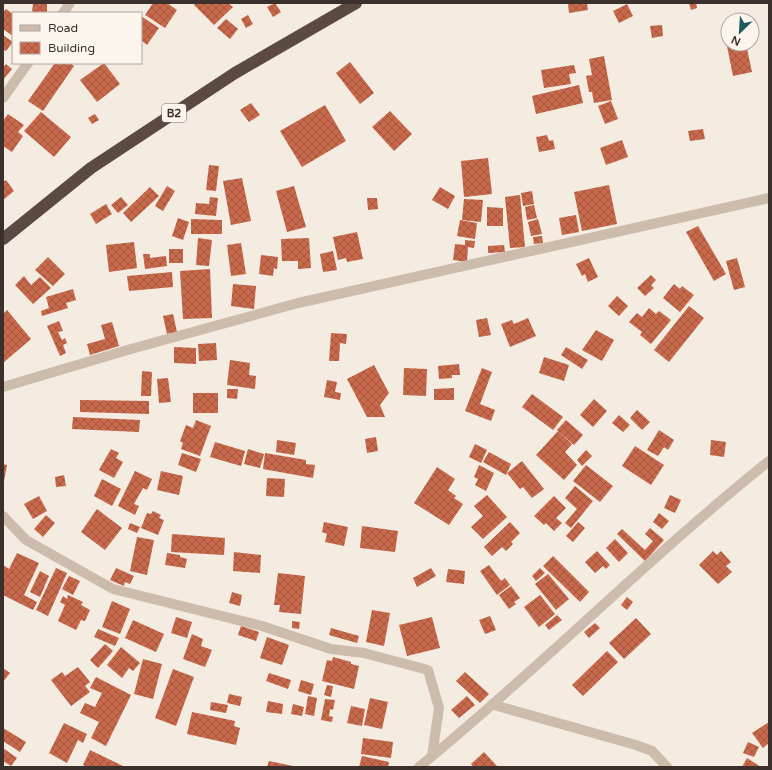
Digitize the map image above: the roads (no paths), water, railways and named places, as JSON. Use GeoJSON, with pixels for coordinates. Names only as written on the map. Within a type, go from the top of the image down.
{"type":"FeatureCollection","features":[{"type":"Feature","properties":{"kind":"highway","name":"B2"},"geometry":{"type":"LineString","coordinates":[[3,239],[91,168],[235,73],[356,3]]}},
{"type":"Feature","properties":{"kind":"street"},"geometry":{"type":"LineString","coordinates":[[63,12],[70,3]]}},
{"type":"Feature","properties":{"kind":"street"},"geometry":{"type":"LineString","coordinates":[[3,98],[27,64]]}},
{"type":"Feature","properties":{"kind":"street"},"geometry":{"type":"LineString","coordinates":[[3,387],[132,349],[298,303],[769,198]]}},
{"type":"Feature","properties":{"kind":"street"},"geometry":{"type":"LineString","coordinates":[[419,767],[494,705],[653,560],[727,495],[769,461]]}},
{"type":"Feature","properties":{"kind":"street"},"geometry":{"type":"LineString","coordinates":[[3,516],[26,540],[113,589],[262,626],[331,648],[364,654],[428,670],[439,708],[432,756]]}},
{"type":"Feature","properties":{"kind":"street"},"geometry":{"type":"LineString","coordinates":[[494,705],[636,745],[652,751],[667,767]]}}]}
